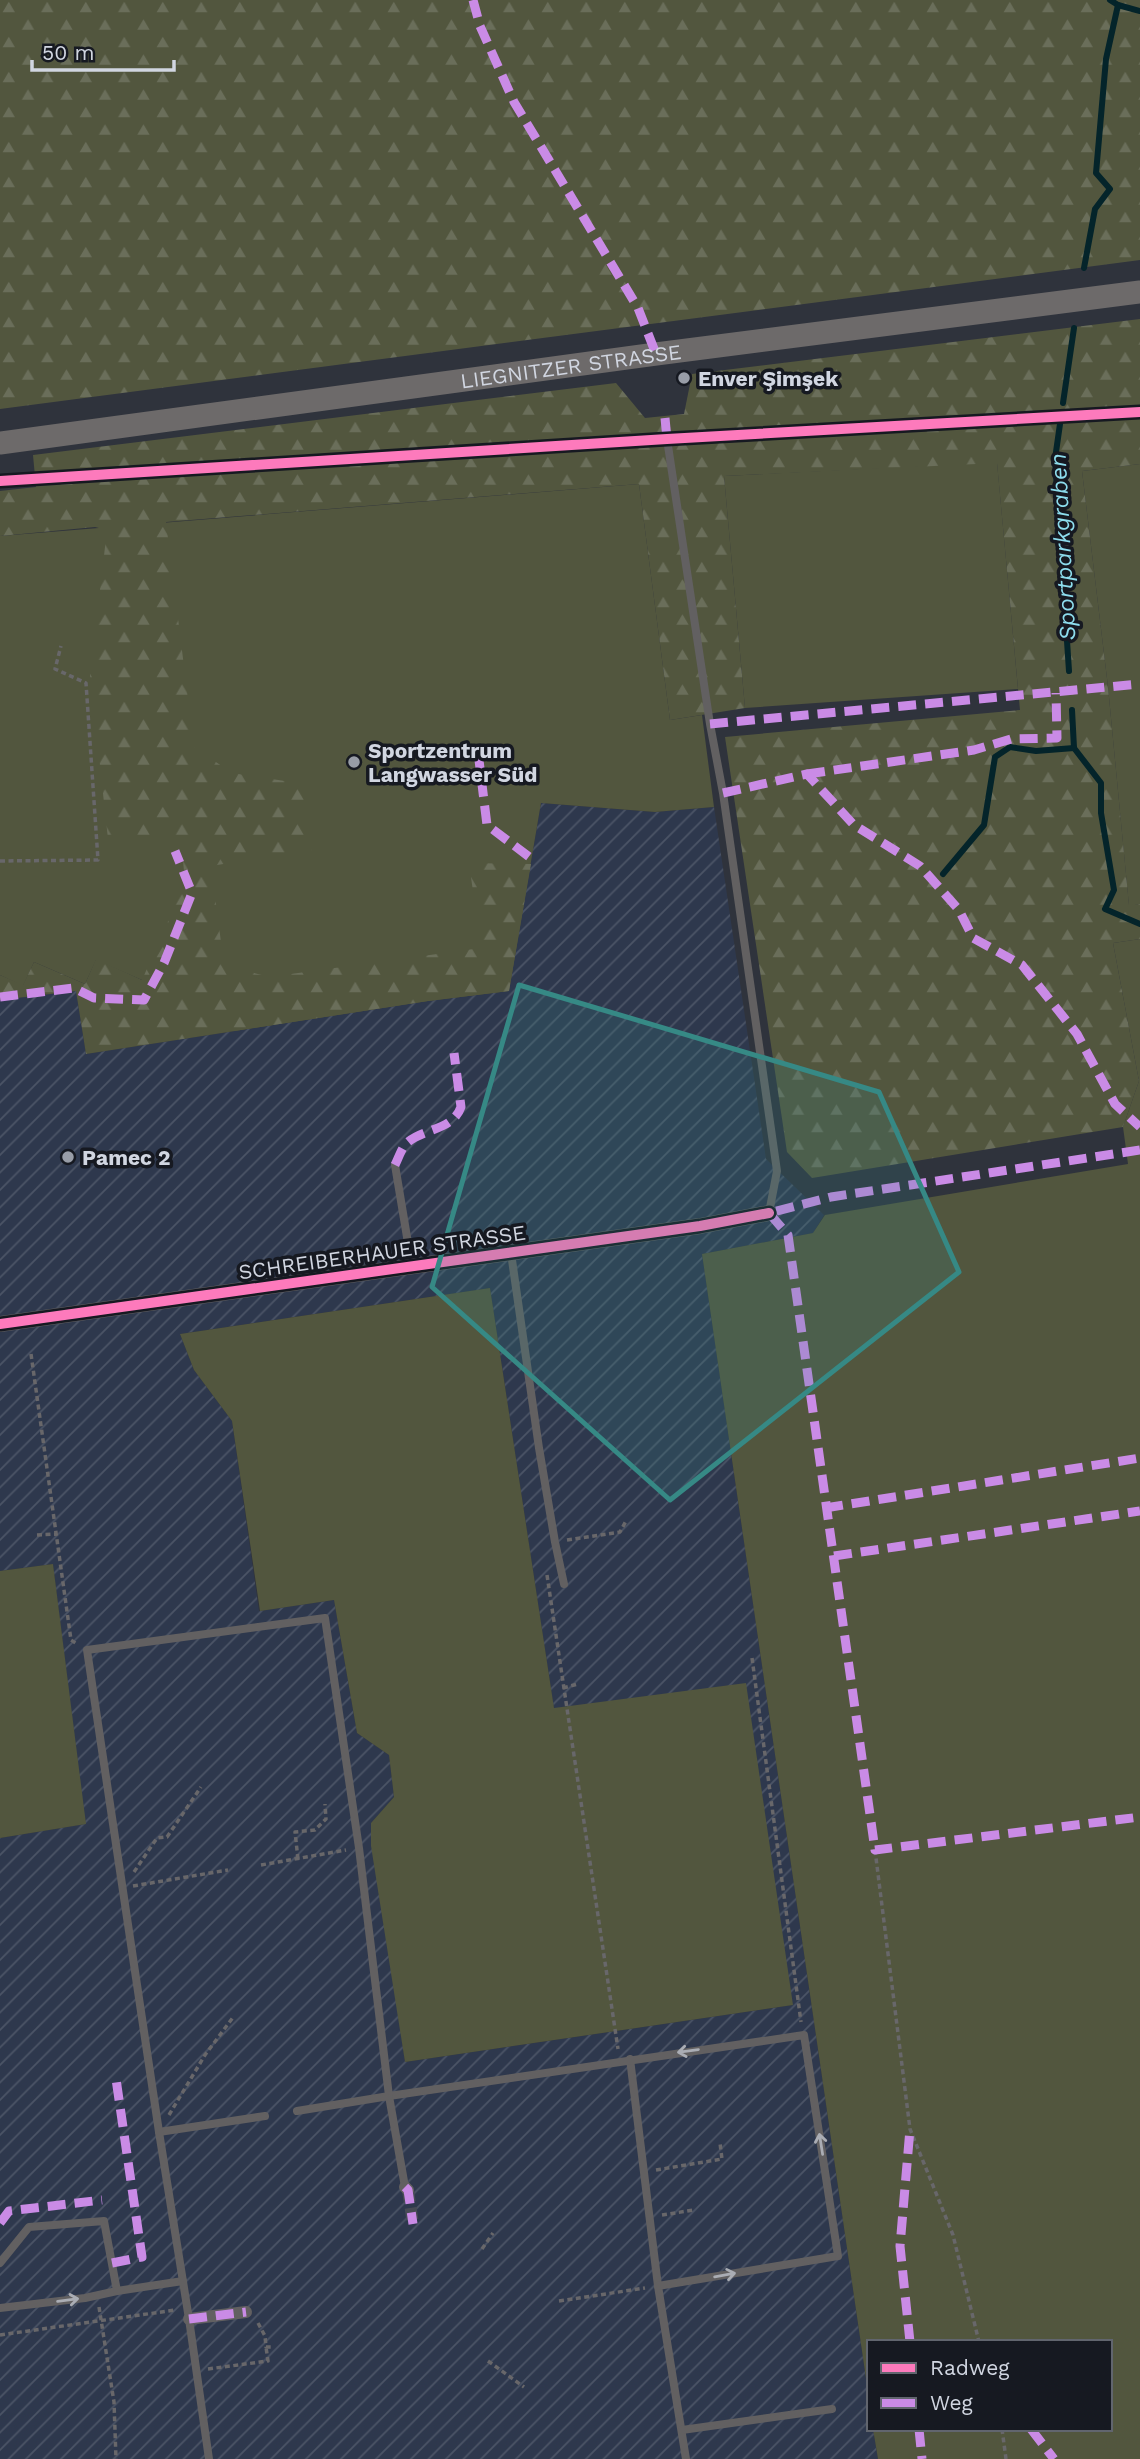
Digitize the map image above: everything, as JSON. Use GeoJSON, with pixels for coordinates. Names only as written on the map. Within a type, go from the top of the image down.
{"type":"FeatureCollection","features":[{"type":"Feature","properties":{"kind":"main road","name":"LIEGNITZER STRASSE"},"geometry":{"type":"LineString","coordinates":[[0,443],[1140,292]]}},
{"type":"Feature","properties":{"kind":"street","name":"SCHREIBERHAUER STRASSE"},"geometry":{"type":"LineString","coordinates":[[0,1324],[700,1226],[769,1213]]}},
{"type":"Feature","properties":{"kind":"street"},"geometry":{"type":"LineString","coordinates":[[188,2314],[246,2312]]}},
{"type":"Feature","properties":{"kind":"lane"},"geometry":{"type":"LineString","coordinates":[[667,439],[723,793],[777,1171],[769,1213]]}},
{"type":"Feature","properties":{"kind":"lane"},"geometry":{"type":"LineString","coordinates":[[395,1165],[412,1267]]}},
{"type":"Feature","properties":{"kind":"lane"},"geometry":{"type":"LineString","coordinates":[[511,1253],[539,1448],[564,1584]]}},
{"type":"Feature","properties":{"kind":"lane"},"geometry":{"type":"LineString","coordinates":[[209,2459],[87,1650],[325,1618],[359,1848],[389,2096],[406,2189]]}},
{"type":"Feature","properties":{"kind":"lane"},"geometry":{"type":"LineString","coordinates":[[297,2111],[804,2035],[838,2256],[658,2286]]}},
{"type":"Feature","properties":{"kind":"lane"},"geometry":{"type":"LineString","coordinates":[[630,2059],[658,2286],[686,2459]]}},
{"type":"Feature","properties":{"kind":"lane"},"geometry":{"type":"LineString","coordinates":[[159,2132],[265,2116]]}},
{"type":"Feature","properties":{"kind":"lane"},"geometry":{"type":"LineString","coordinates":[[0,2263],[29,2227],[104,2221],[117,2291]]}},
{"type":"Feature","properties":{"kind":"lane"},"geometry":{"type":"LineString","coordinates":[[0,2308],[183,2281]]}},
{"type":"Feature","properties":{"kind":"lane"},"geometry":{"type":"LineString","coordinates":[[682,2430],[832,2409]]}},
{"type":"Feature","properties":{"kind":"path"},"geometry":{"type":"LineString","coordinates":[[0,861],[98,860],[86,682],[55,669],[61,646]]}},
{"type":"Feature","properties":{"kind":"path"},"geometry":{"type":"LineString","coordinates":[[31,1354],[71,1640],[87,1650]]}},
{"type":"Feature","properties":{"kind":"path"},"geometry":{"type":"LineString","coordinates":[[37,1535],[57,1534]]}},
{"type":"Feature","properties":{"kind":"path"},"geometry":{"type":"LineString","coordinates":[[752,1658],[804,2035]]}},
{"type":"Feature","properties":{"kind":"path"},"geometry":{"type":"LineString","coordinates":[[578,1684],[562,1688],[620,2061]]}},
{"type":"Feature","properties":{"kind":"path"},"geometry":{"type":"LineString","coordinates":[[123,1888],[157,1838],[167,1837],[201,1787]]}},
{"type":"Feature","properties":{"kind":"path"},"geometry":{"type":"LineString","coordinates":[[298,1859],[295,1832],[314,1830],[326,1819],[325,1804]]}},
{"type":"Feature","properties":{"kind":"path"},"geometry":{"type":"LineString","coordinates":[[261,1865],[359,1848]]}},
{"type":"Feature","properties":{"kind":"path"},"geometry":{"type":"LineString","coordinates":[[875,1850],[910,2129],[953,2235],[979,2340]]}},
{"type":"Feature","properties":{"kind":"path"},"geometry":{"type":"LineString","coordinates":[[123,1888],[228,1870]]}},
{"type":"Feature","properties":{"kind":"path"},"geometry":{"type":"LineString","coordinates":[[159,2132],[205,2055],[234,2016]]}},
{"type":"Feature","properties":{"kind":"path"},"geometry":{"type":"LineString","coordinates":[[644,2172],[722,2159],[720,2143]]}},
{"type":"Feature","properties":{"kind":"path"},"geometry":{"type":"LineString","coordinates":[[650,2217],[694,2210]]}},
{"type":"Feature","properties":{"kind":"path"},"geometry":{"type":"LineString","coordinates":[[482,2249],[493,2232]]}},
{"type":"Feature","properties":{"kind":"path"},"geometry":{"type":"LineString","coordinates":[[559,2301],[658,2286]]}},
{"type":"Feature","properties":{"kind":"path"},"geometry":{"type":"LineString","coordinates":[[98,2294],[114,2402],[116,2459]]}},
{"type":"Feature","properties":{"kind":"path"},"geometry":{"type":"LineString","coordinates":[[0,2335],[188,2314]]}},
{"type":"Feature","properties":{"kind":"path"},"geometry":{"type":"LineString","coordinates":[[197,2371],[268,2361],[269,2347],[258,2323]]}},
{"type":"Feature","properties":{"kind":"path"},"geometry":{"type":"LineString","coordinates":[[488,2361],[523,2387]]}},
{"type":"Feature","properties":{"kind":"path"},"geometry":{"type":"LineString","coordinates":[[1002,2431],[1006,2459]]}},
{"type":"Feature","properties":{"kind":"highlighted area"},"geometry":{"type":"Polygon","coordinates":[[[519,985],[879,1092],[959,1272],[670,1500],[432,1287],[519,985]]]}},
{"type":"Feature","properties":{"kind":"shaded area"},"geometry":{"type":"Polygon","coordinates":[[[541,803],[655,812],[714,807],[766,1159],[824,1215],[813,1233],[702,1254],[867,2385],[867,2431],[873,2431],[878,2459],[0,2459],[0,1838],[85,1824],[53,1564],[0,1571],[0,1000],[76,991],[86,1054],[509,991],[541,803]],[[490,1288],[180,1334],[194,1370],[232,1421],[259,1611],[334,1600],[357,1733],[389,1755],[394,1797],[371,1823],[405,2062],[793,2005],[554,1709],[490,1288]]]}},
{"type":"Feature","properties":{"kind":"green space"},"geometry":{"type":"Polygon","coordinates":[[[0,0],[1140,0],[1140,260],[0,409],[0,0]]]}},
{"type":"Feature","properties":{"kind":"green space"},"geometry":{"type":"Polygon","coordinates":[[[1140,319],[1140,464],[1082,471],[1108,687],[1129,905],[1140,904],[1140,939],[1113,943],[1139,1081],[1123,1127],[812,1178],[787,1152],[725,737],[1020,710],[997,463],[724,476],[745,708],[670,720],[639,484],[166,522],[194,747],[232,773],[304,784],[312,850],[211,866],[224,965],[269,977],[481,948],[469,863],[531,864],[509,991],[86,1054],[76,991],[0,1000],[0,975],[23,985],[34,962],[85,984],[96,959],[142,980],[185,883],[181,837],[108,839],[90,675],[107,530],[95,527],[0,536],[0,491],[36,487],[33,455],[616,383],[645,418],[684,414],[692,374],[1140,319]]]}},
{"type":"Feature","properties":{"kind":"green space"},"geometry":{"type":"Polygon","coordinates":[[[997,462],[1018,689],[745,708],[724,476],[997,462]]]}},
{"type":"Feature","properties":{"kind":"green space"},"geometry":{"type":"Polygon","coordinates":[[[1140,464],[1140,904],[1129,906],[1108,687],[1082,471],[1140,464]]]}},
{"type":"Feature","properties":{"kind":"green space","name":"Sportzentrum Langwasser Süd"},"geometry":{"type":"Polygon","coordinates":[[[639,484],[670,720],[702,715],[714,807],[655,812],[541,803],[509,991],[234,1031],[142,980],[96,960],[85,984],[34,962],[23,986],[0,975],[0,536],[639,484]]]}},
{"type":"Feature","properties":{"kind":"green space"},"geometry":{"type":"Polygon","coordinates":[[[1140,939],[1140,2459],[878,2459],[873,2431],[1112,2431],[1112,2340],[867,2340],[867,2385],[702,1254],[813,1233],[825,1215],[1128,1164],[1123,1127],[1139,1081],[1113,943],[1140,939]]]}},
{"type":"Feature","properties":{"kind":"green space"},"geometry":{"type":"Polygon","coordinates":[[[490,1288],[554,1708],[746,1683],[793,2005],[405,2062],[371,1846],[371,1823],[394,1797],[389,1755],[357,1733],[334,1600],[260,1611],[232,1421],[194,1370],[180,1334],[490,1288]]]}},
{"type":"Feature","properties":{"kind":"green space"},"geometry":{"type":"Polygon","coordinates":[[[53,1564],[86,1824],[0,1838],[0,1571],[53,1564]]]}},
{"type":"Feature","properties":{"kind":"waterway"},"geometry":{"type":"LineString","coordinates":[[1110,0],[1140,11]]}},
{"type":"Feature","properties":{"kind":"waterway","name":"Sportparkgraben"},"geometry":{"type":"LineString","coordinates":[[1084,268],[1095,209],[1110,189],[1096,173],[1106,59],[1118,5]]}},
{"type":"Feature","properties":{"kind":"waterway","name":"Sportparkgraben"},"geometry":{"type":"LineString","coordinates":[[1063,403],[1074,328]]}},
{"type":"Feature","properties":{"kind":"waterway","name":"Sportparkgraben"},"geometry":{"type":"LineString","coordinates":[[1060,424],[1055,459],[1069,671]]}},
{"type":"Feature","properties":{"kind":"waterway","name":"Sportparkgraben"},"geometry":{"type":"LineString","coordinates":[[1072,710],[1074,748],[1101,783],[1101,813],[1114,890],[1105,909],[1140,924]]}},
{"type":"Feature","properties":{"kind":"waterway"},"geometry":{"type":"LineString","coordinates":[[943,874],[984,825],[995,757],[1010,747],[1036,751],[1074,748]]}},
{"type":"Feature","properties":{"kind":"tunnel"},"geometry":{"type":"LineString","coordinates":[[408,2190],[413,2224]]}},
{"type":"Feature","properties":{"kind":"marked path"},"geometry":{"type":"LineString","coordinates":[[473,0],[480,26],[514,102],[638,308],[656,354]]}},
{"type":"Feature","properties":{"kind":"marked path"},"geometry":{"type":"LineString","coordinates":[[665,418],[667,439]]}},
{"type":"Feature","properties":{"kind":"marked path"},"geometry":{"type":"LineString","coordinates":[[710,724],[1140,684]]}},
{"type":"Feature","properties":{"kind":"marked path"},"geometry":{"type":"LineString","coordinates":[[807,774],[974,750],[1011,739],[1057,738],[1056,693]]}},
{"type":"Feature","properties":{"kind":"marked path"},"geometry":{"type":"LineString","coordinates":[[478,752],[487,825],[532,859]]}},
{"type":"Feature","properties":{"kind":"marked path"},"geometry":{"type":"LineString","coordinates":[[723,793],[807,774],[854,825],[920,866],[959,910],[973,938],[1022,965],[1077,1034],[1115,1104],[1140,1127]]}},
{"type":"Feature","properties":{"kind":"marked path"},"geometry":{"type":"LineString","coordinates":[[0,997],[74,988],[94,998],[144,1000],[164,963],[192,893],[175,851]]}},
{"type":"Feature","properties":{"kind":"marked path"},"geometry":{"type":"LineString","coordinates":[[395,1165],[405,1145],[411,1140],[443,1126],[457,1115],[461,1107],[454,1053]]}},
{"type":"Feature","properties":{"kind":"marked path"},"geometry":{"type":"LineString","coordinates":[[1140,1150],[831,1197],[769,1213],[788,1235],[875,1850],[1140,1817]]}},
{"type":"Feature","properties":{"kind":"marked path"},"geometry":{"type":"LineString","coordinates":[[825,1508],[1140,1458]]}},
{"type":"Feature","properties":{"kind":"marked path"},"geometry":{"type":"LineString","coordinates":[[834,1556],[1140,1511]]}},
{"type":"Feature","properties":{"kind":"marked path"},"geometry":{"type":"LineString","coordinates":[[112,2263],[142,2257],[116,2079]]}},
{"type":"Feature","properties":{"kind":"marked path"},"geometry":{"type":"LineString","coordinates":[[910,2129],[900,2246],[910,2340]]}},
{"type":"Feature","properties":{"kind":"marked path"},"geometry":{"type":"LineString","coordinates":[[405,2187],[408,2190],[413,2224]]}},
{"type":"Feature","properties":{"kind":"marked path"},"geometry":{"type":"LineString","coordinates":[[0,2223],[9,2211],[102,2200]]}},
{"type":"Feature","properties":{"kind":"marked path"},"geometry":{"type":"LineString","coordinates":[[189,2319],[246,2312]]}},
{"type":"Feature","properties":{"kind":"marked path"},"geometry":{"type":"LineString","coordinates":[[919,2431],[922,2459]]}},
{"type":"Feature","properties":{"kind":"marked path"},"geometry":{"type":"LineString","coordinates":[[1033,2431],[1054,2459]]}},
{"type":"Feature","properties":{"kind":"cycle path"},"geometry":{"type":"LineString","coordinates":[[0,481],[1140,412]]}},
{"type":"Feature","properties":{"kind":"cycle path"},"geometry":{"type":"LineString","coordinates":[[0,1324],[700,1226],[769,1213]]}},
{"type":"Feature","properties":{"kind":"place","name":"Enver Şimşek"},"geometry":{"type":"Point","coordinates":[684,378]}},
{"type":"Feature","properties":{"kind":"place","name":"Sportzentrum Langwasser Süd"},"geometry":{"type":"Point","coordinates":[354,762]}},
{"type":"Feature","properties":{"kind":"place","name":"Pamec 2"},"geometry":{"type":"Point","coordinates":[68,1157]}}]}
